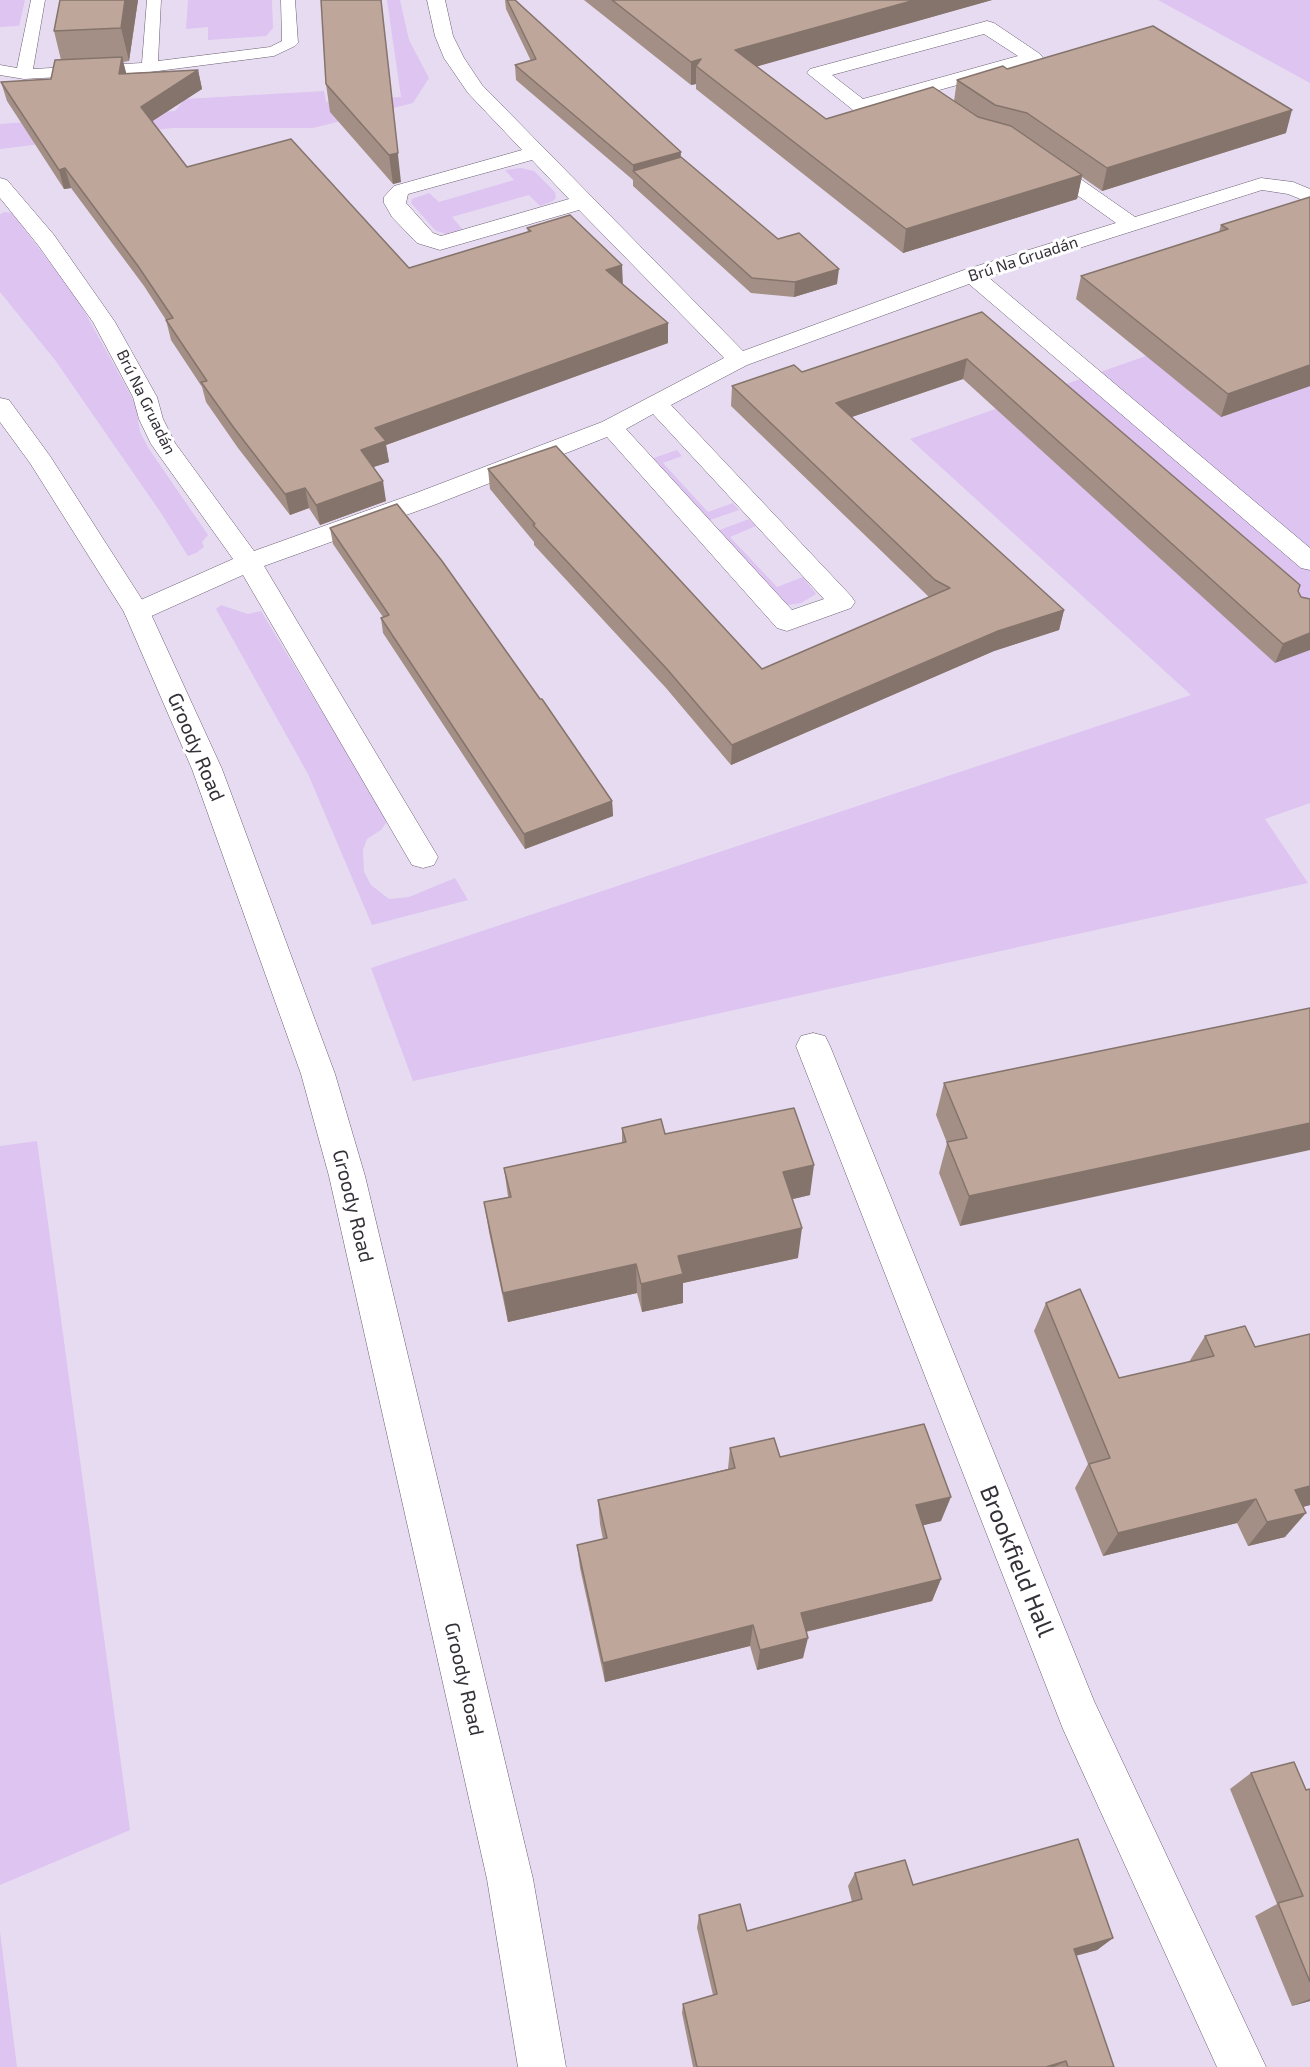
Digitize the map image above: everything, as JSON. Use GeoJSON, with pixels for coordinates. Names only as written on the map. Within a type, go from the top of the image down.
{"type":"FeatureCollection","features":[{"type":"Feature","properties":{"kind":"street"},"geometry":{"type":"LineString","coordinates":[[436,0],[444,36],[454,58],[475,89],[739,360]]}},
{"type":"Feature","properties":{"kind":"street"},"geometry":{"type":"LineString","coordinates":[[987,27],[1032,58],[918,90],[860,106],[817,73],[987,27]]}},
{"type":"Feature","properties":{"kind":"street"},"geometry":{"type":"LineString","coordinates":[[918,90],[936,103]]}},
{"type":"Feature","properties":{"kind":"street"},"geometry":{"type":"LineString","coordinates":[[1025,149],[1131,224]]}},
{"type":"Feature","properties":{"kind":"street"},"geometry":{"type":"LineString","coordinates":[[535,153],[401,190],[395,196],[395,203],[425,238],[440,243],[583,202]]}},
{"type":"Feature","properties":{"kind":"street","name":"Brú Na Gruadán"},"geometry":{"type":"LineString","coordinates":[[0,184],[46,240],[104,322],[145,397],[151,419],[163,444],[249,562],[423,857]]}},
{"type":"Feature","properties":{"kind":"street","name":"Brú Na Gruadán"},"geometry":{"type":"LineString","coordinates":[[137,612],[249,562],[425,499],[611,427],[739,360],[972,275],[1261,184],[1293,188],[1310,197]]}},
{"type":"Feature","properties":{"kind":"street"},"geometry":{"type":"LineString","coordinates":[[972,275],[1310,562]]}},
{"type":"Feature","properties":{"kind":"street"},"geometry":{"type":"LineString","coordinates":[[611,427],[787,622],[842,602],[655,402]]}},
{"type":"Feature","properties":{"kind":"street","name":"Groody Road"},"geometry":{"type":"LineString","coordinates":[[0,405],[42,461],[137,612],[207,769],[318,1074],[347,1176],[510,1879],[542,2067]]}},
{"type":"Feature","properties":{"kind":"street","name":"Brookfield Hall"},"geometry":{"type":"LineString","coordinates":[[813,1046],[1078,1714],[1242,2067]]}},
{"type":"Feature","properties":{"kind":"lane"},"geometry":{"type":"LineString","coordinates":[[24,74],[38,0]]}},
{"type":"Feature","properties":{"kind":"lane"},"geometry":{"type":"LineString","coordinates":[[150,67],[154,0]]}},
{"type":"Feature","properties":{"kind":"lane"},"geometry":{"type":"LineString","coordinates":[[0,70],[24,74],[150,67],[274,51],[290,43],[288,0]]}},
{"type":"Feature","properties":{"kind":"shaded area"},"geometry":{"type":"Polygon","coordinates":[[[0,0],[25,0],[19,26],[0,27],[0,0]]]}},
{"type":"Feature","properties":{"kind":"shaded area"},"geometry":{"type":"Polygon","coordinates":[[[188,0],[272,0],[273,28],[266,36],[208,40],[208,27],[186,29],[188,0]]]}},
{"type":"Feature","properties":{"kind":"shaded area"},"geometry":{"type":"Polygon","coordinates":[[[387,0],[400,0],[409,40],[429,78],[413,103],[313,128],[172,128],[0,149],[0,124],[175,111],[185,99],[324,91],[326,102],[401,97],[387,0]]]}},
{"type":"Feature","properties":{"kind":"shaded area"},"geometry":{"type":"Polygon","coordinates":[[[1158,0],[1310,0],[1310,83],[1158,0]]]}},
{"type":"Feature","properties":{"kind":"shaded area"},"geometry":{"type":"Polygon","coordinates":[[[521,168],[534,171],[555,192],[556,198],[540,206],[529,195],[452,217],[463,230],[447,234],[436,231],[411,203],[412,199],[429,193],[439,202],[514,180],[505,170],[521,168]]]}},
{"type":"Feature","properties":{"kind":"shaded area"},"geometry":{"type":"Polygon","coordinates":[[[12,213],[78,300],[129,392],[136,407],[140,432],[149,449],[208,535],[202,542],[204,547],[196,553],[188,556],[161,513],[55,360],[0,292],[0,214],[12,213]]]}},
{"type":"Feature","properties":{"kind":"shaded area"},"geometry":{"type":"Polygon","coordinates":[[[1310,263],[1310,803],[1265,819],[1308,883],[413,1081],[371,968],[1191,695],[910,439],[1285,307],[1310,263]]]}},
{"type":"Feature","properties":{"kind":"shaded area"},"geometry":{"type":"Polygon","coordinates":[[[677,450],[682,456],[663,463],[708,512],[733,503],[739,510],[704,522],[648,460],[677,450]]]}},
{"type":"Feature","properties":{"kind":"shaded area"},"geometry":{"type":"Polygon","coordinates":[[[749,519],[756,526],[730,537],[777,587],[803,577],[816,594],[801,603],[788,605],[778,602],[714,532],[749,519]]]}},
{"type":"Feature","properties":{"kind":"shaded area"},"geometry":{"type":"Polygon","coordinates":[[[221,605],[248,614],[261,611],[385,816],[386,823],[381,830],[367,839],[363,850],[364,872],[371,885],[389,899],[409,897],[455,878],[468,900],[372,925],[308,774],[216,609],[221,605]]]}},
{"type":"Feature","properties":{"kind":"shaded area"},"geometry":{"type":"Polygon","coordinates":[[[37,1141],[130,1830],[0,1885],[0,1146],[37,1141]]]}},
{"type":"Feature","properties":{"kind":"shaded area"},"geometry":{"type":"Polygon","coordinates":[[[0,1931],[17,2067],[0,2067],[0,1931]]]}},
{"type":"Feature","properties":{"kind":"building"},"geometry":{"type":"Polygon","coordinates":[[[60,0],[125,0],[121,28],[54,31],[60,0]]]}},
{"type":"Feature","properties":{"kind":"building"},"geometry":{"type":"Polygon","coordinates":[[[321,0],[381,0],[398,153],[389,155],[326,84],[321,0]]]}},
{"type":"Feature","properties":{"kind":"building"},"geometry":{"type":"Polygon","coordinates":[[[507,0],[515,0],[681,152],[633,165],[515,65],[536,59],[507,0]]]}},
{"type":"Feature","properties":{"kind":"building"},"geometry":{"type":"Polygon","coordinates":[[[612,0],[915,0],[735,50],[826,119],[933,87],[978,117],[1011,126],[1082,175],[906,229],[696,66],[701,59],[691,62],[612,0]]]}},
{"type":"Feature","properties":{"kind":"building"},"geometry":{"type":"Polygon","coordinates":[[[1153,26],[1292,110],[1107,168],[1027,113],[995,105],[957,80],[1003,66],[1007,69],[1153,26]]]}},
{"type":"Feature","properties":{"kind":"building"},"geometry":{"type":"Polygon","coordinates":[[[122,57],[119,74],[198,70],[141,107],[187,167],[291,139],[409,268],[531,231],[527,228],[570,215],[622,265],[606,270],[668,323],[375,428],[386,441],[361,450],[383,481],[316,505],[305,488],[285,494],[201,382],[207,381],[166,320],[173,318],[138,266],[65,168],[59,170],[1,82],[51,79],[55,60],[122,57]]]}},
{"type":"Feature","properties":{"kind":"building"},"geometry":{"type":"Polygon","coordinates":[[[681,157],[778,239],[799,233],[839,269],[795,282],[752,278],[633,171],[681,157]]]}},
{"type":"Feature","properties":{"kind":"building"},"geometry":{"type":"Polygon","coordinates":[[[1310,197],[1310,365],[1228,394],[1081,276],[1228,229],[1221,225],[1310,197]]]}},
{"type":"Feature","properties":{"kind":"building"},"geometry":{"type":"Polygon","coordinates":[[[982,312],[1300,585],[1298,591],[1301,597],[1310,599],[1310,633],[1283,644],[967,359],[836,403],[1064,610],[998,631],[732,745],[666,668],[533,525],[535,524],[488,469],[556,446],[762,669],[950,588],[935,580],[732,386],[794,365],[802,372],[982,312]]]}},
{"type":"Feature","properties":{"kind":"building"},"geometry":{"type":"Polygon","coordinates":[[[397,504],[442,561],[542,699],[612,801],[524,834],[381,618],[389,615],[330,528],[397,504]]]}},
{"type":"Feature","properties":{"kind":"building"},"geometry":{"type":"Polygon","coordinates":[[[1310,1008],[1310,1123],[969,1196],[947,1142],[967,1138],[944,1083],[1310,1008]]]}},
{"type":"Feature","properties":{"kind":"building"},"geometry":{"type":"Polygon","coordinates":[[[794,1108],[814,1165],[783,1172],[802,1228],[678,1256],[683,1274],[641,1284],[636,1264],[503,1293],[484,1202],[511,1197],[504,1168],[626,1142],[622,1128],[661,1119],[665,1134],[794,1108]]]}},
{"type":"Feature","properties":{"kind":"building"},"geometry":{"type":"Polygon","coordinates":[[[1080,1289],[1119,1378],[1214,1356],[1205,1336],[1245,1326],[1255,1347],[1310,1334],[1310,1486],[1295,1490],[1306,1513],[1267,1522],[1256,1499],[1118,1533],[1089,1464],[1110,1458],[1046,1303],[1080,1289]]]}},
{"type":"Feature","properties":{"kind":"building"},"geometry":{"type":"Polygon","coordinates":[[[924,1424],[951,1497],[916,1505],[941,1579],[801,1613],[808,1638],[760,1650],[753,1625],[603,1663],[577,1545],[607,1538],[598,1500],[735,1468],[730,1448],[774,1438],[780,1457],[924,1424]]]}},
{"type":"Feature","properties":{"kind":"building"},"geometry":{"type":"Polygon","coordinates":[[[1294,1762],[1306,1790],[1310,1789],[1310,1982],[1278,1903],[1303,1896],[1251,1773],[1294,1762]]]}},
{"type":"Feature","properties":{"kind":"building"},"geometry":{"type":"Polygon","coordinates":[[[1078,1839],[1113,1938],[1074,1949],[1114,2067],[1068,2067],[1066,2061],[1046,2067],[697,2067],[683,2004],[717,1994],[699,1915],[740,1904],[747,1931],[862,1899],[855,1873],[905,1860],[913,1885],[1078,1839]]]}}]}
